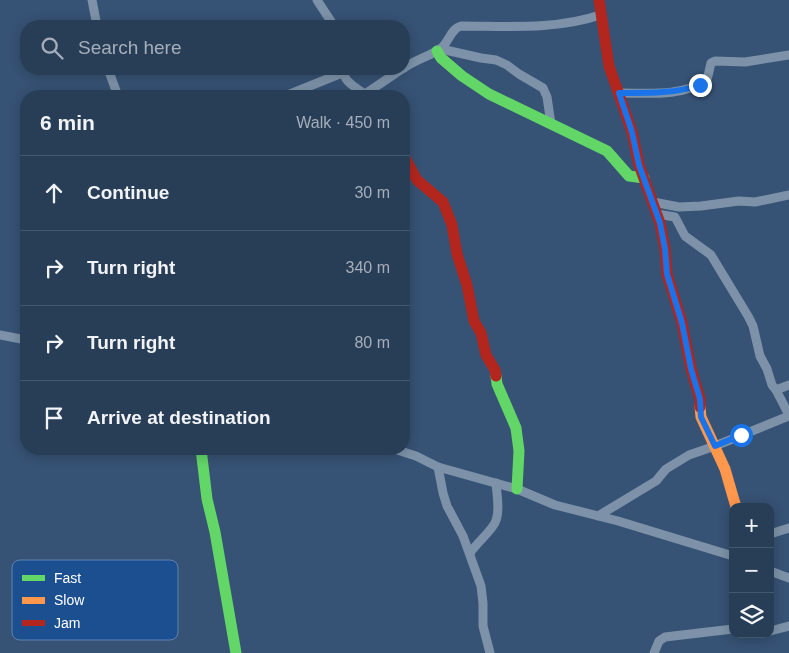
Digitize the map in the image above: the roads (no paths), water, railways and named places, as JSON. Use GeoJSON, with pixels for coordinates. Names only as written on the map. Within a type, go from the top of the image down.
{"type":"FeatureCollection","features":[{"type":"Feature","properties":{"kind":"street"},"geometry":{"type":"LineString","coordinates":[[92,0],[96,20]]}},
{"type":"Feature","properties":{"kind":"street"},"geometry":{"type":"LineString","coordinates":[[317,0],[330,20]]}},
{"type":"Feature","properties":{"kind":"street"},"geometry":{"type":"LineString","coordinates":[[599,0],[609,66],[632,132],[639,165],[657,214],[665,249],[667,274],[682,323],[691,369],[700,399],[701,417],[728,478],[735,503]]}},
{"type":"Feature","properties":{"kind":"street"},"geometry":{"type":"LineString","coordinates":[[410,63],[439,50],[455,28],[461,26],[536,26],[574,21],[600,15]]}},
{"type":"Feature","properties":{"kind":"street"},"geometry":{"type":"LineString","coordinates":[[439,50],[440,58],[489,94],[607,151],[629,176],[644,178]]}},
{"type":"Feature","properties":{"kind":"street"},"geometry":{"type":"LineString","coordinates":[[439,50],[496,60],[507,64],[519,74],[543,88],[547,97],[551,124]]}},
{"type":"Feature","properties":{"kind":"street"},"geometry":{"type":"LineString","coordinates":[[619,93],[688,90],[707,80],[711,63],[715,61],[745,62],[789,54]]}},
{"type":"Feature","properties":{"kind":"street"},"geometry":{"type":"LineString","coordinates":[[110,75],[116,90]]}},
{"type":"Feature","properties":{"kind":"street"},"geometry":{"type":"LineString","coordinates":[[299,90],[333,75]]}},
{"type":"Feature","properties":{"kind":"street"},"geometry":{"type":"LineString","coordinates":[[344,75],[350,84],[359,90]]}},
{"type":"Feature","properties":{"kind":"street"},"geometry":{"type":"LineString","coordinates":[[373,90],[393,75]]}},
{"type":"Feature","properties":{"kind":"street"},"geometry":{"type":"LineString","coordinates":[[410,167],[417,180],[442,202],[452,225],[457,254],[467,285],[474,321],[481,333],[486,355],[495,370],[497,384],[516,428],[519,451],[517,489]]}},
{"type":"Feature","properties":{"kind":"street"},"geometry":{"type":"LineString","coordinates":[[653,202],[679,207],[739,201],[755,202],[789,195]]}},
{"type":"Feature","properties":{"kind":"street"},"geometry":{"type":"LineString","coordinates":[[598,516],[656,481],[666,469],[689,455],[789,415],[772,385],[760,356],[753,326],[748,316],[711,255],[685,236],[676,217],[679,207]]}},
{"type":"Feature","properties":{"kind":"street"},"geometry":{"type":"LineString","coordinates":[[657,214],[676,217]]}},
{"type":"Feature","properties":{"kind":"street"},"geometry":{"type":"LineString","coordinates":[[0,335],[20,339]]}},
{"type":"Feature","properties":{"kind":"street"},"geometry":{"type":"LineString","coordinates":[[776,390],[789,385]]}},
{"type":"Feature","properties":{"kind":"street"},"geometry":{"type":"LineString","coordinates":[[410,454],[438,467],[517,489],[555,505],[729,555]]}},
{"type":"Feature","properties":{"kind":"street"},"geometry":{"type":"LineString","coordinates":[[202,455],[207,499],[215,532],[236,653]]}},
{"type":"Feature","properties":{"kind":"street"},"geometry":{"type":"LineString","coordinates":[[438,467],[445,500],[470,553],[480,586],[483,603],[483,626],[490,653]]}},
{"type":"Feature","properties":{"kind":"street"},"geometry":{"type":"LineString","coordinates":[[470,553],[494,526],[496,520],[496,483]]}},
{"type":"Feature","properties":{"kind":"street"},"geometry":{"type":"LineString","coordinates":[[774,533],[789,528]]}},
{"type":"Feature","properties":{"kind":"street"},"geometry":{"type":"LineString","coordinates":[[774,572],[789,578]]}},
{"type":"Feature","properties":{"kind":"street"},"geometry":{"type":"LineString","coordinates":[[774,630],[789,626]]}},
{"type":"Feature","properties":{"kind":"street"},"geometry":{"type":"LineString","coordinates":[[654,653],[659,641],[665,637],[729,629]]}}]}
